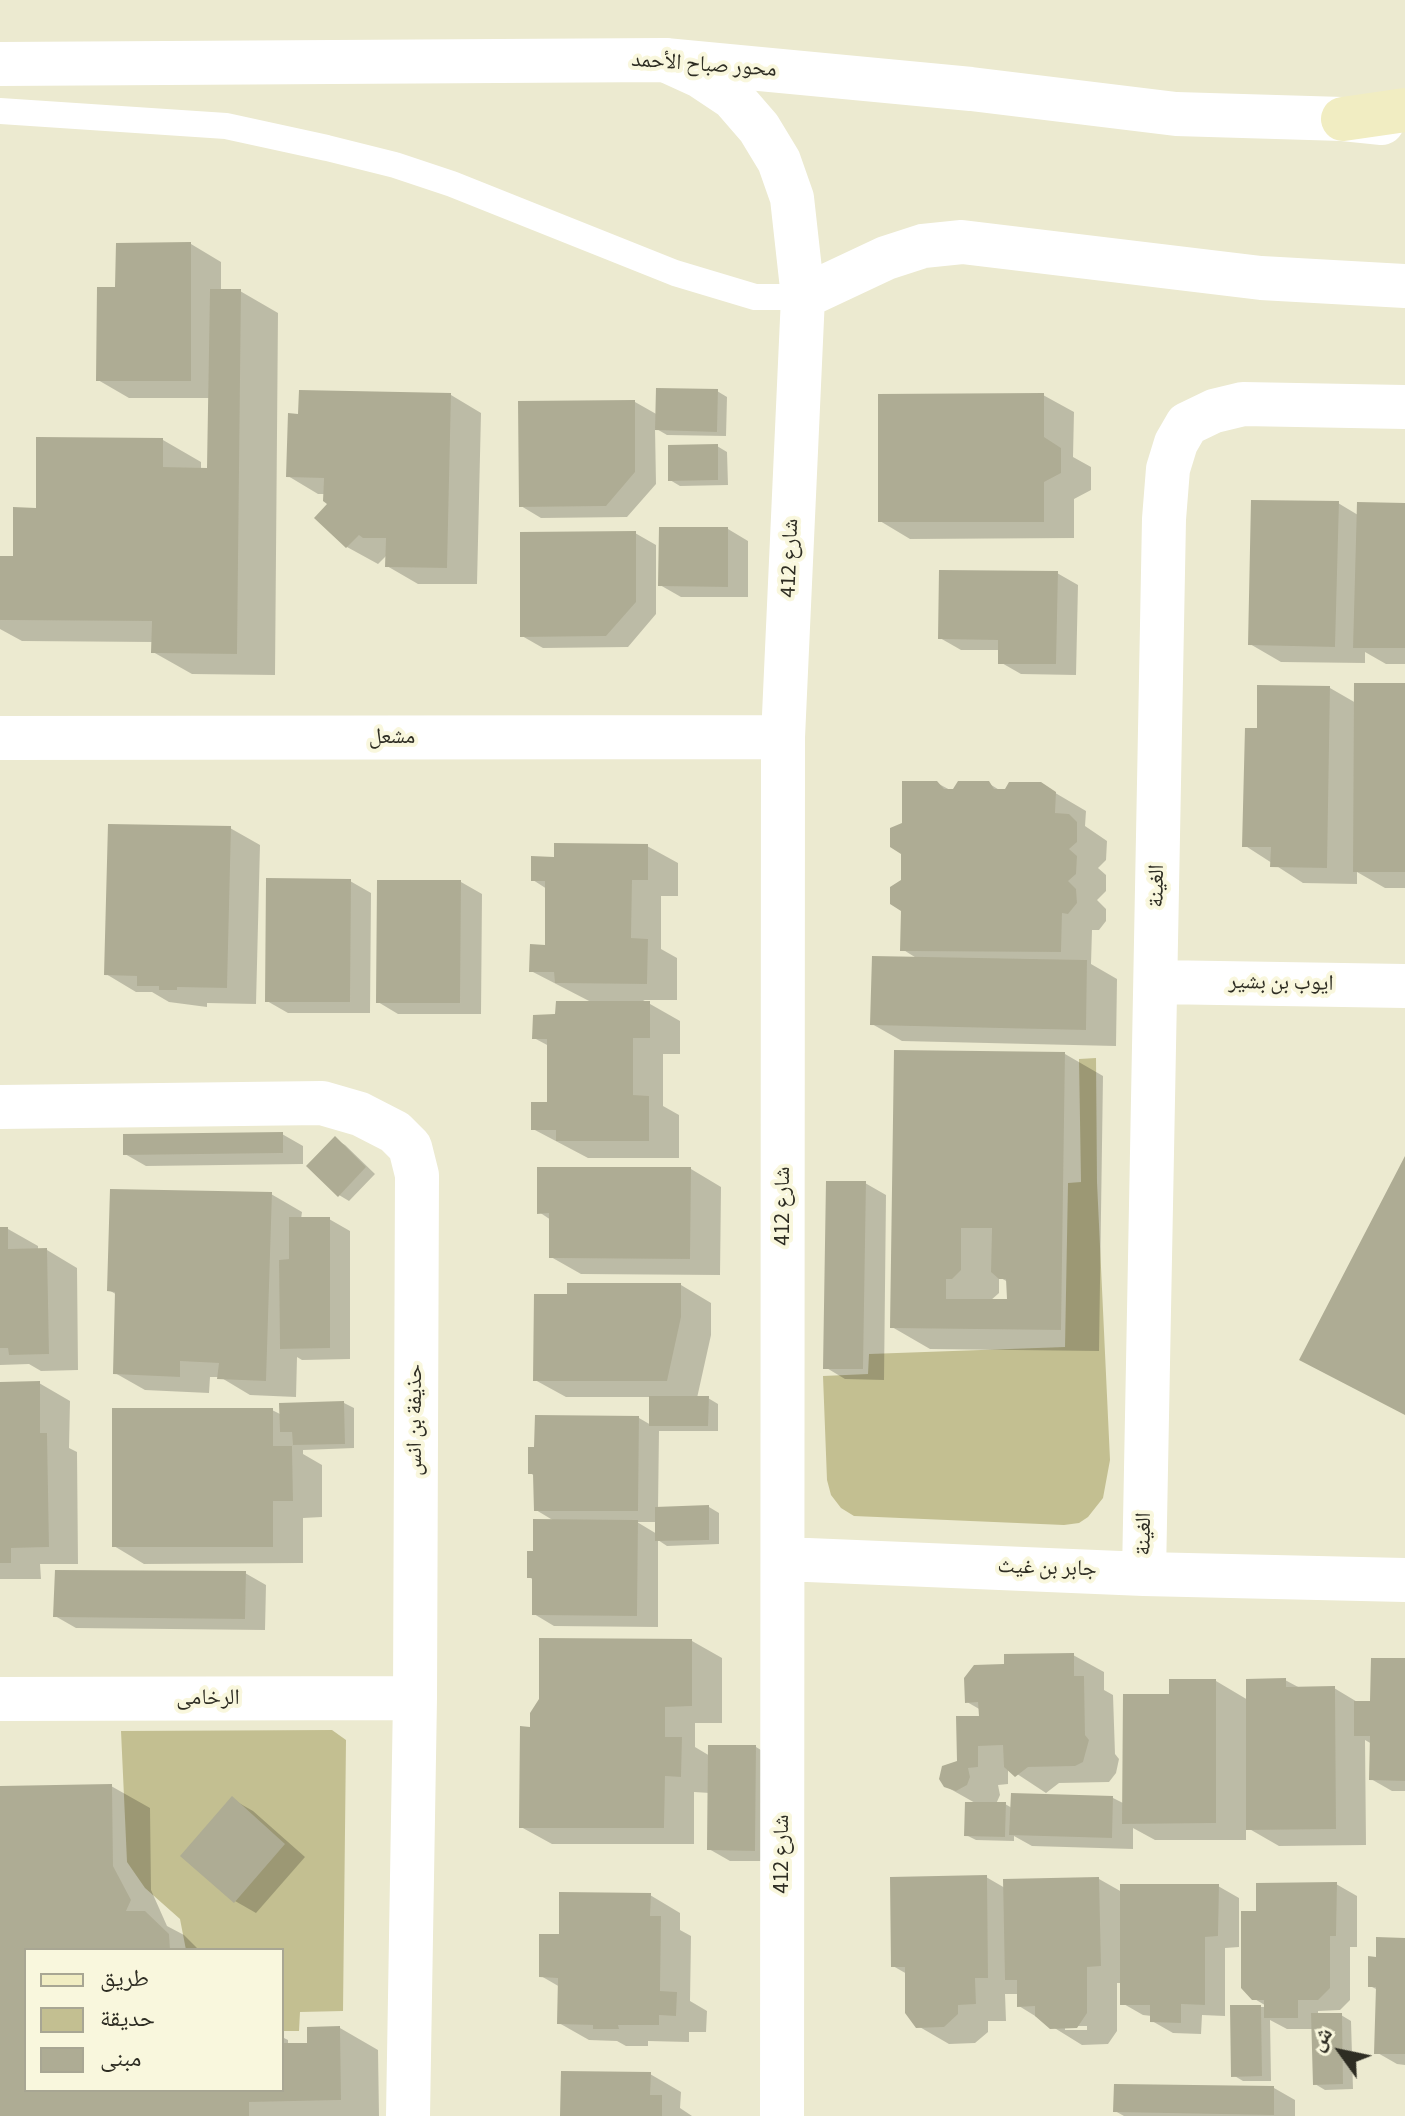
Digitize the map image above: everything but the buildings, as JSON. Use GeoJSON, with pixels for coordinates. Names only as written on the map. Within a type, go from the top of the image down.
{"type":"FeatureCollection","features":[{"type":"Feature","properties":{"kind":"main road"},"geometry":{"type":"LineString","coordinates":[[1343,119],[1405,110]]}},
{"type":"Feature","properties":{"kind":"street","name":"محور صباح الأحمد"},"geometry":{"type":"LineString","coordinates":[[0,64],[665,60],[971,89],[1176,114],[1343,119],[1405,125]]}},
{"type":"Feature","properties":{"kind":"street","name":"شارع 412"},"geometry":{"type":"LineString","coordinates":[[665,60],[700,76],[733,98],[759,128],[779,161],[792,198],[803,297],[783,737],[782,2116]]}},
{"type":"Feature","properties":{"kind":"street"},"geometry":{"type":"LineString","coordinates":[[803,297],[886,258],[923,246],[962,242],[1261,278],[1405,286]]}},
{"type":"Feature","properties":{"kind":"street","name":"الغينة"},"geometry":{"type":"LineString","coordinates":[[1144,1574],[1164,519],[1168,469],[1176,443],[1187,424],[1214,411],[1243,404],[1405,407]]}},
{"type":"Feature","properties":{"kind":"street","name":"مشعل"},"geometry":{"type":"LineString","coordinates":[[0,738],[783,737]]}},
{"type":"Feature","properties":{"kind":"street","name":"ايوب بن بشير"},"geometry":{"type":"LineString","coordinates":[[1157,982],[1405,986]]}},
{"type":"Feature","properties":{"kind":"street","name":"حذيفة بن انس"},"geometry":{"type":"LineString","coordinates":[[0,1107],[322,1103],[360,1114],[395,1132],[410,1147],[417,1175],[415,1698],[408,2116]]}},
{"type":"Feature","properties":{"kind":"street","name":"جابر بن غيث"},"geometry":{"type":"LineString","coordinates":[[784,1559],[1144,1574],[1405,1580]]}},
{"type":"Feature","properties":{"kind":"street","name":"الرخامى"},"geometry":{"type":"LineString","coordinates":[[0,1699],[415,1698]]}},
{"type":"Feature","properties":{"kind":"lane"},"geometry":{"type":"LineString","coordinates":[[0,111],[226,126],[327,148],[395,165],[452,184],[675,273],[755,297],[803,297]]}},
{"type":"Feature","properties":{"kind":"green space"},"geometry":{"type":"Polygon","coordinates":[[[1096,1058],[1097,1182],[1110,1460],[1103,1498],[1088,1517],[1079,1523],[1064,1525],[854,1516],[841,1508],[831,1495],[827,1480],[823,1376],[868,1374],[869,1354],[1065,1347],[1068,1183],[1081,1182],[1079,1059],[1096,1058]]]}},
{"type":"Feature","properties":{"kind":"green space"},"geometry":{"type":"Polygon","coordinates":[[[332,1730],[346,1740],[343,2011],[300,2012],[299,2031],[284,2031],[284,1948],[186,1948],[180,1919],[145,1888],[127,1862],[121,1731],[332,1730]]]}}]}
